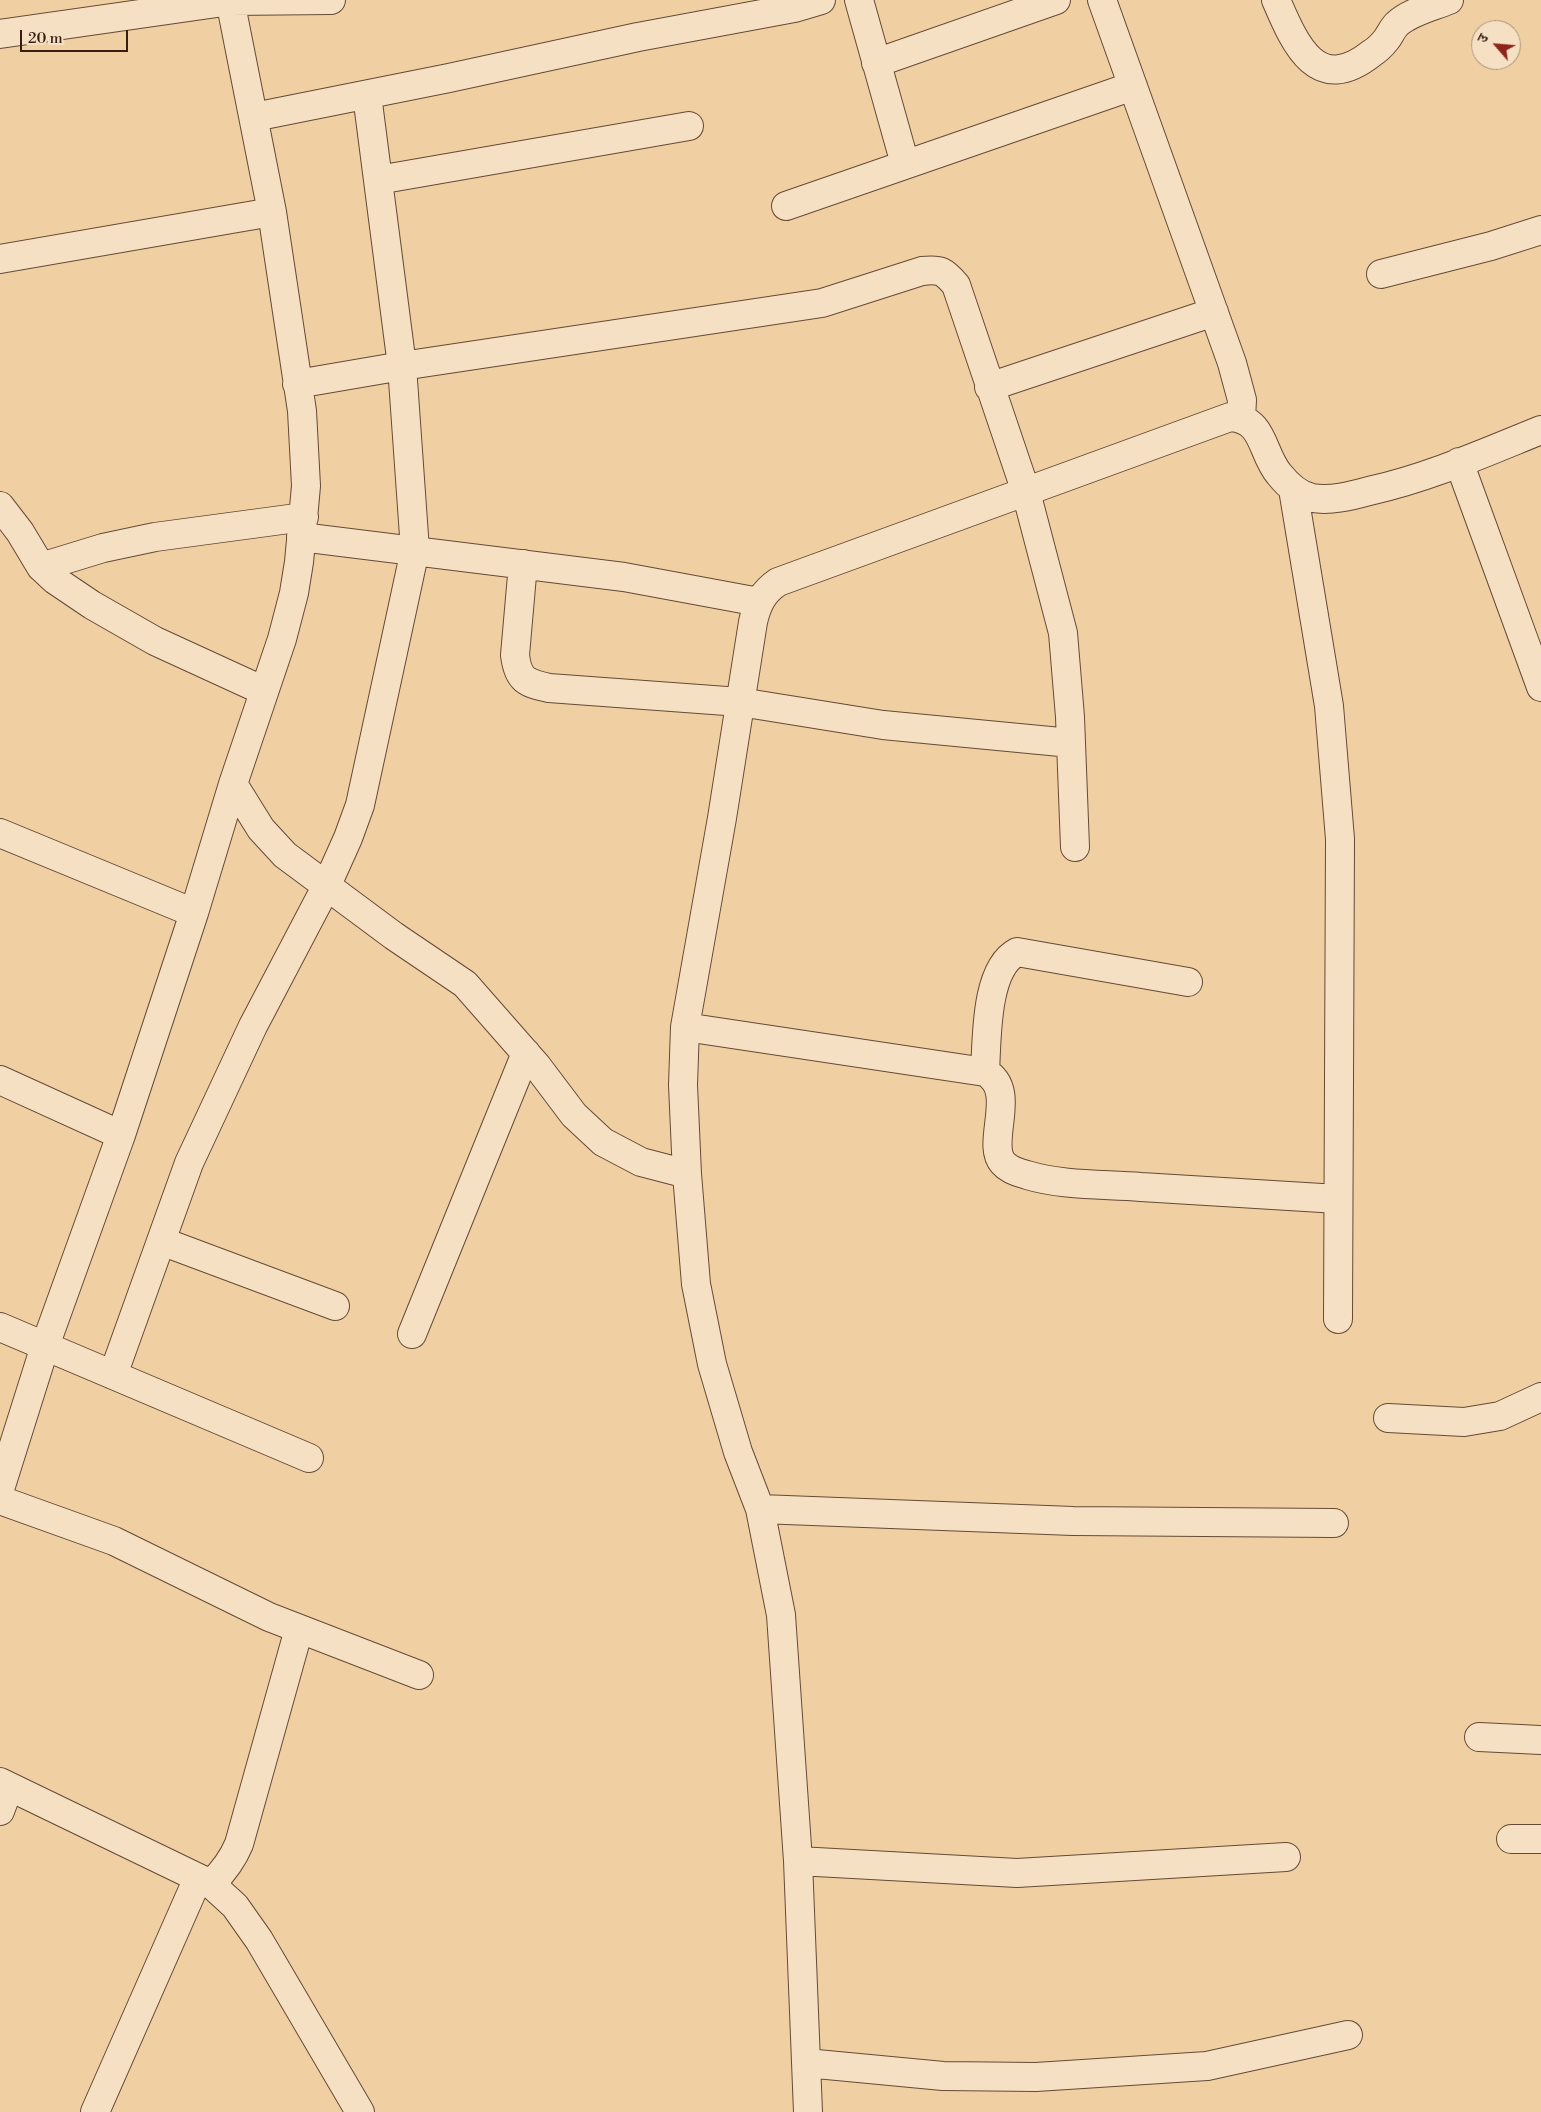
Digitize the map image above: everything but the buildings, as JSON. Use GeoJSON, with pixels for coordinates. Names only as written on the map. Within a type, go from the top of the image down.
{"type":"FeatureCollection","features":[{"type":"Feature","properties":{"kind":"street"},"geometry":{"type":"LineString","coordinates":[[0,34],[230,1],[331,0]]}},
{"type":"Feature","properties":{"kind":"street"},"geometry":{"type":"LineString","coordinates":[[254,117],[367,95],[638,37],[794,8],[821,0]]}},
{"type":"Feature","properties":{"kind":"street"},"geometry":{"type":"LineString","coordinates":[[859,0],[905,164]]}},
{"type":"Feature","properties":{"kind":"street"},"geometry":{"type":"LineString","coordinates":[[876,62],[1056,0]]}},
{"type":"Feature","properties":{"kind":"street"},"geometry":{"type":"LineString","coordinates":[[1102,0],[1239,387],[1242,400],[1241,418]]}},
{"type":"Feature","properties":{"kind":"street"},"geometry":{"type":"LineString","coordinates":[[1276,0],[1299,48],[1311,62],[1326,70],[1348,67],[1370,55],[1385,42],[1396,24],[1448,0]]}},
{"type":"Feature","properties":{"kind":"street"},"geometry":{"type":"LineString","coordinates":[[0,1489],[45,1346],[121,1135],[194,913],[233,784],[282,639],[294,593],[303,527],[306,486],[302,411],[272,212],[230,1]]}},
{"type":"Feature","properties":{"kind":"street"},"geometry":{"type":"LineString","coordinates":[[786,206],[1133,86]]}},
{"type":"Feature","properties":{"kind":"street"},"geometry":{"type":"LineString","coordinates":[[112,1375],[189,1163],[252,1026],[326,887],[348,838],[360,805],[415,550],[402,366],[367,95]]}},
{"type":"Feature","properties":{"kind":"street"},"geometry":{"type":"LineString","coordinates":[[378,180],[689,126]]}},
{"type":"Feature","properties":{"kind":"street"},"geometry":{"type":"LineString","coordinates":[[0,259],[272,212]]}},
{"type":"Feature","properties":{"kind":"street"},"geometry":{"type":"LineString","coordinates":[[1381,274],[1491,246],[1541,230]]}},
{"type":"Feature","properties":{"kind":"street"},"geometry":{"type":"LineString","coordinates":[[297,384],[402,366],[822,302],[922,271],[936,269],[945,273],[956,285],[1026,492],[1063,633],[1071,743],[1075,847]]}},
{"type":"Feature","properties":{"kind":"street"},"geometry":{"type":"LineString","coordinates":[[989,387],[1214,312]]}},
{"type":"Feature","properties":{"kind":"street"},"geometry":{"type":"LineString","coordinates":[[808,2112],[798,1861],[781,1615],[760,1509],[738,1452],[712,1364],[696,1284],[687,1174],[683,1085],[685,1027],[753,622],[759,602],[770,588],[778,582],[1230,417],[1241,418],[1253,426],[1277,472],[1293,490],[1312,498],[1343,497],[1407,482],[1541,430]]}},
{"type":"Feature","properties":{"kind":"street"},"geometry":{"type":"LineString","coordinates":[[1459,462],[1538,670]]}},
{"type":"Feature","properties":{"kind":"street"},"geometry":{"type":"LineString","coordinates":[[1293,490],[1329,706],[1340,839],[1338,1318]]}},
{"type":"Feature","properties":{"kind":"street"},"geometry":{"type":"LineString","coordinates":[[0,506],[20,532],[41,567],[55,580],[92,605],[155,641],[264,691]]}},
{"type":"Feature","properties":{"kind":"street"},"geometry":{"type":"LineString","coordinates":[[41,567],[102,548],[155,537],[303,527],[415,550],[624,578],[759,602]]}},
{"type":"Feature","properties":{"kind":"street"},"geometry":{"type":"LineString","coordinates":[[523,564],[515,655],[517,670],[523,679],[532,685],[549,688],[740,702],[883,725],[1071,743]]}},
{"type":"Feature","properties":{"kind":"street"},"geometry":{"type":"LineString","coordinates":[[233,784],[261,830],[285,855],[326,887],[465,984],[526,1053],[574,1115],[603,1142],[641,1162],[687,1174]]}},
{"type":"Feature","properties":{"kind":"street"},"geometry":{"type":"LineString","coordinates":[[0,833],[194,913]]}},
{"type":"Feature","properties":{"kind":"street"},"geometry":{"type":"LineString","coordinates":[[985,1072],[990,1011],[995,983],[1008,957],[1017,952],[1188,982]]}},
{"type":"Feature","properties":{"kind":"street"},"geometry":{"type":"LineString","coordinates":[[685,1027],[985,1072],[993,1076],[998,1087],[1001,1102],[999,1152],[1002,1163],[1014,1171],[1047,1179],[1090,1184],[1338,1199]]}},
{"type":"Feature","properties":{"kind":"street"},"geometry":{"type":"LineString","coordinates":[[412,1334],[526,1053]]}},
{"type":"Feature","properties":{"kind":"street"},"geometry":{"type":"LineString","coordinates":[[0,1080],[121,1135]]}},
{"type":"Feature","properties":{"kind":"street"},"geometry":{"type":"LineString","coordinates":[[161,1241],[335,1306]]}},
{"type":"Feature","properties":{"kind":"street"},"geometry":{"type":"LineString","coordinates":[[0,1327],[308,1458]]}},
{"type":"Feature","properties":{"kind":"street"},"geometry":{"type":"LineString","coordinates":[[1388,1418],[1464,1422],[1500,1416],[1541,1396]]}},
{"type":"Feature","properties":{"kind":"street"},"geometry":{"type":"LineString","coordinates":[[0,1500],[114,1540],[269,1617],[419,1675]]}},
{"type":"Feature","properties":{"kind":"street"},"geometry":{"type":"LineString","coordinates":[[760,1509],[1073,1521],[1334,1523]]}},
{"type":"Feature","properties":{"kind":"street"},"geometry":{"type":"LineString","coordinates":[[95,2112],[204,1881],[226,1869],[233,1859],[239,1844],[299,1629]]}},
{"type":"Feature","properties":{"kind":"street"},"geometry":{"type":"LineString","coordinates":[[1479,1737],[1541,1740]]}},
{"type":"Feature","properties":{"kind":"street"},"geometry":{"type":"LineString","coordinates":[[3,1793],[204,1881],[235,1906],[259,1940],[360,2112]]}},
{"type":"Feature","properties":{"kind":"street"},"geometry":{"type":"LineString","coordinates":[[1511,1838],[1541,1839]]}},
{"type":"Feature","properties":{"kind":"street"},"geometry":{"type":"LineString","coordinates":[[798,1861],[1017,1873],[1286,1857]]}},
{"type":"Feature","properties":{"kind":"street"},"geometry":{"type":"LineString","coordinates":[[806,2063],[943,2076],[1036,2077],[1207,2066],[1348,2035]]}}]}
